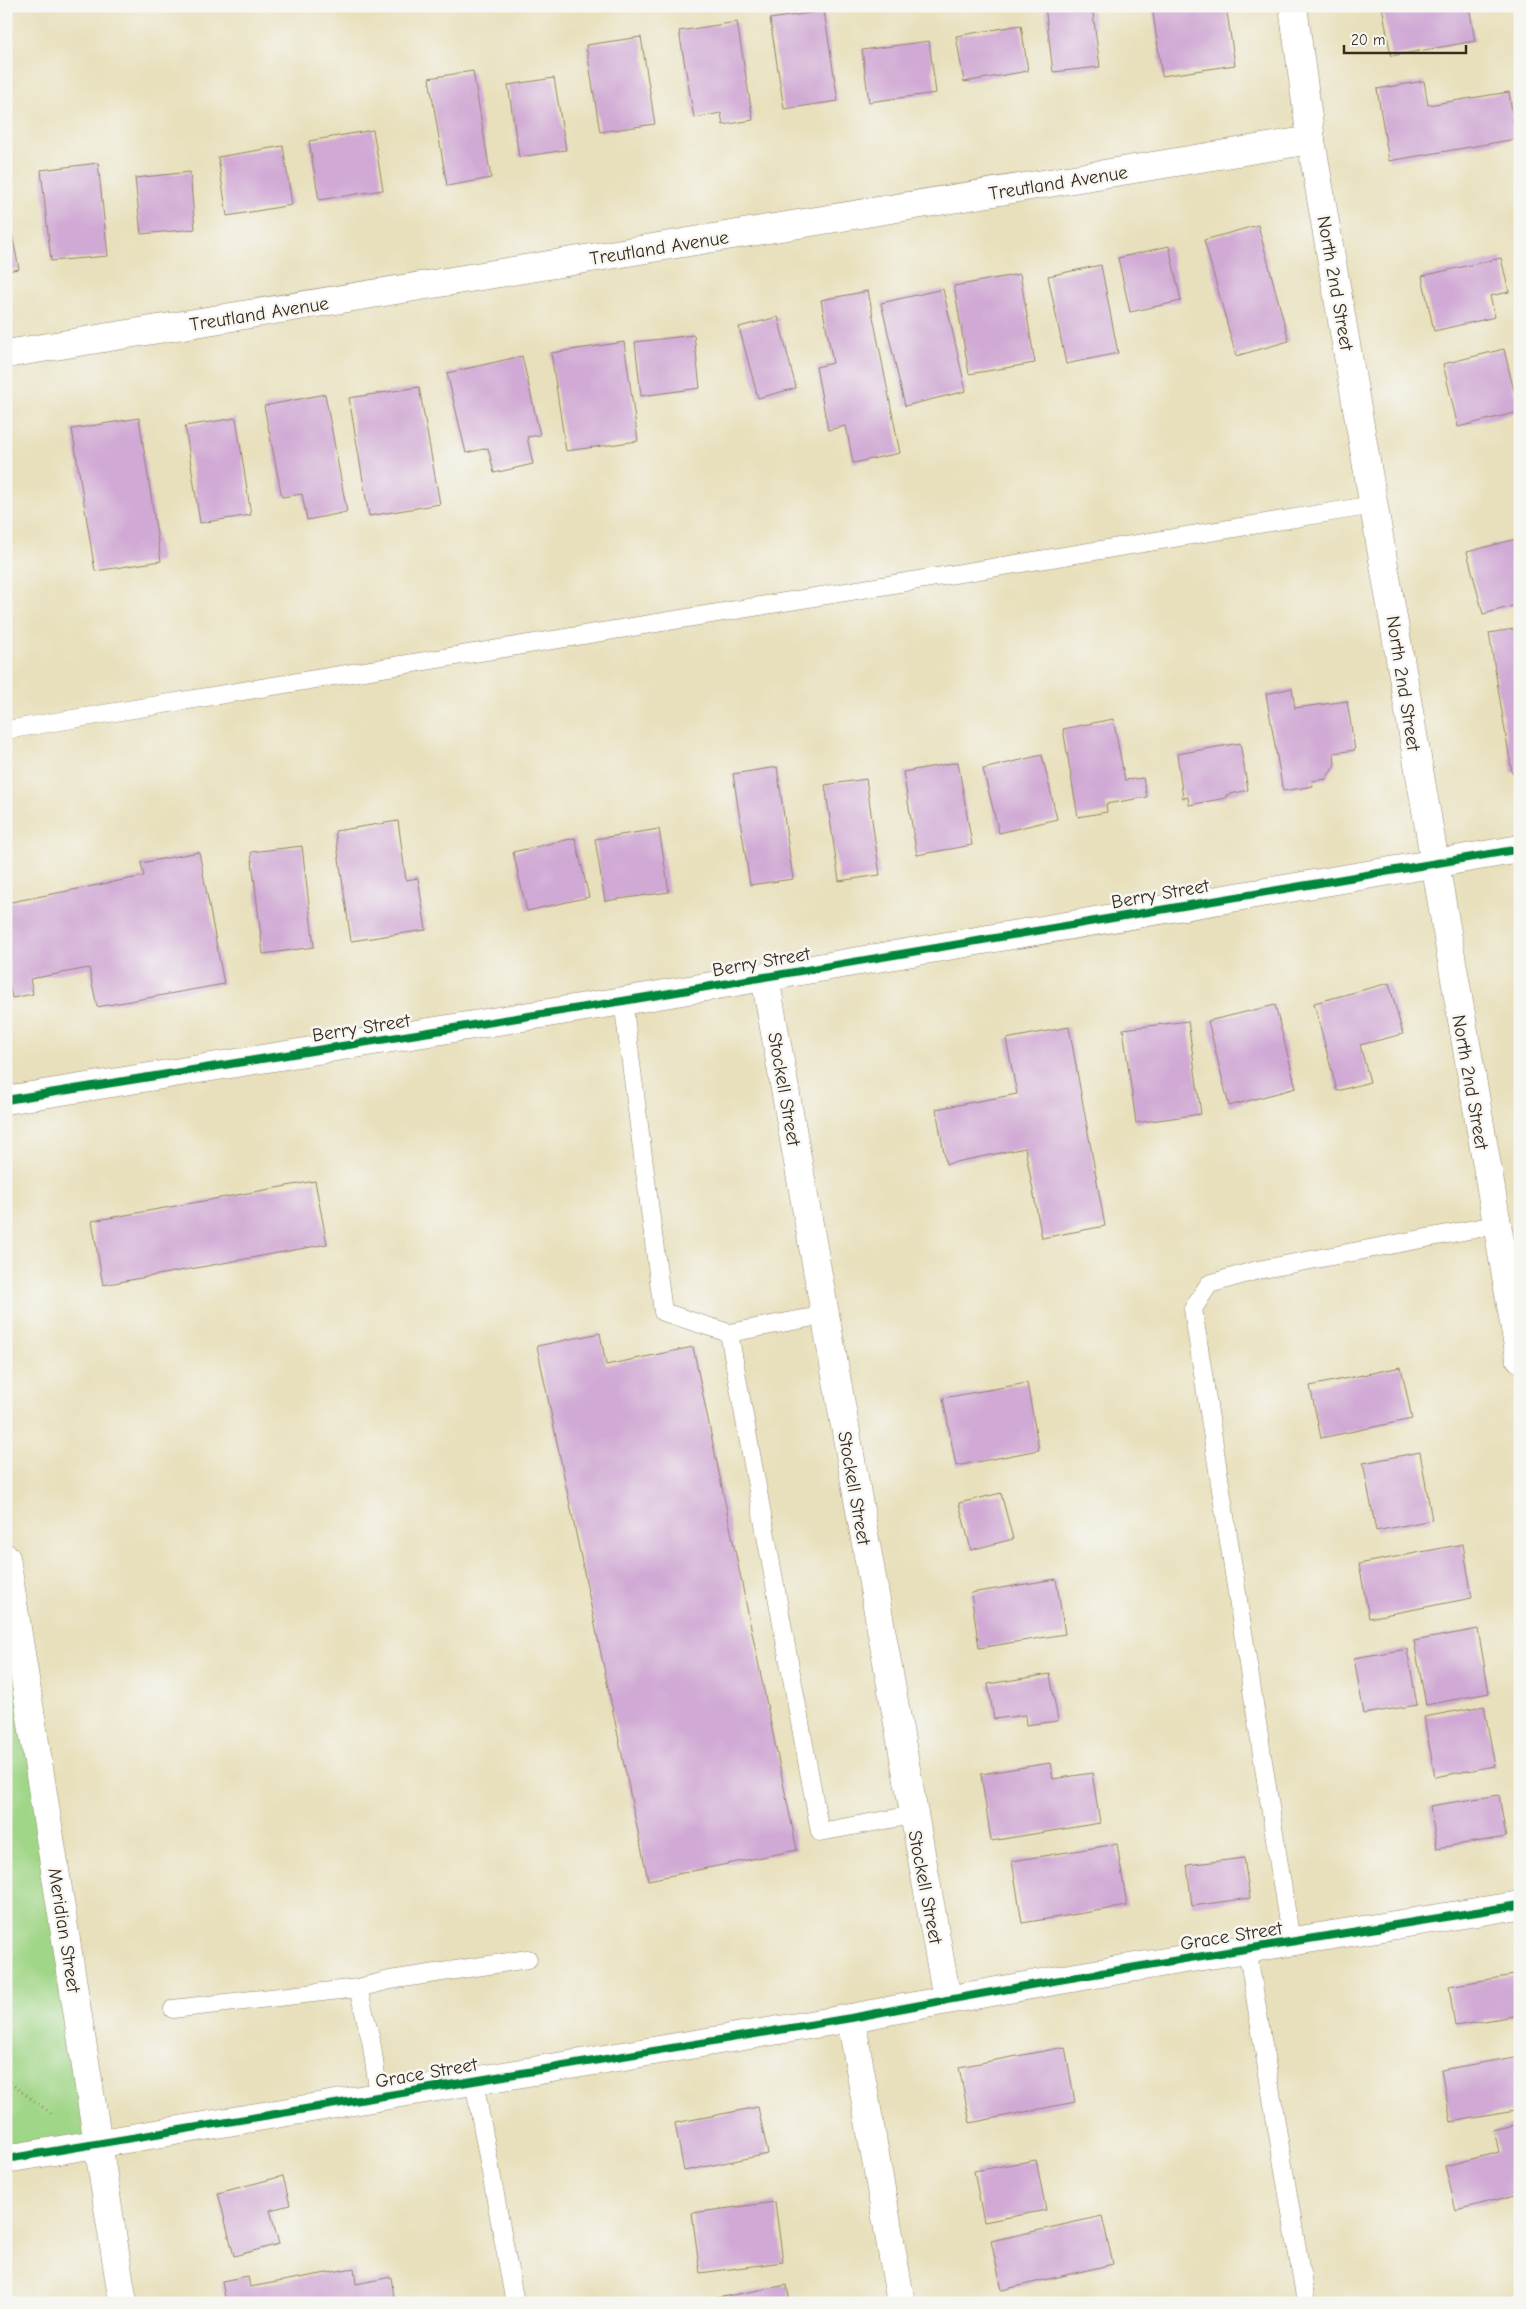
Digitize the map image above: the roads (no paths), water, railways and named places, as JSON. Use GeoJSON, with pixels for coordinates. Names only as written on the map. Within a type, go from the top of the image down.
{"type":"FeatureCollection","features":[{"type":"Feature","properties":{"kind":"street","name":"North 2nd Street"},"geometry":{"type":"LineString","coordinates":[[1293,6],[1311,140],[1495,1225],[1520,1358]]}},
{"type":"Feature","properties":{"kind":"street","name":"Treutland Avenue"},"geometry":{"type":"LineString","coordinates":[[6,354],[1311,140]]}},
{"type":"Feature","properties":{"kind":"street","name":"Berry Street"},"geometry":{"type":"LineString","coordinates":[[6,1100],[623,1001],[1434,862],[1520,849]]}},
{"type":"Feature","properties":{"kind":"street","name":"Stockell Street"},"geometry":{"type":"LineString","coordinates":[[765,977],[947,1999]]}},
{"type":"Feature","properties":{"kind":"street","name":"Meridian Street"},"geometry":{"type":"LineString","coordinates":[[6,1558],[123,2303]]}},
{"type":"Feature","properties":{"kind":"street","name":"Grace Street"},"geometry":{"type":"LineString","coordinates":[[6,2158],[851,2018],[947,1999],[1247,1948],[1520,1905]]}},
{"type":"Feature","properties":{"kind":"street"},"geometry":{"type":"LineString","coordinates":[[851,2018],[901,2303]]}},
{"type":"Feature","properties":{"kind":"lane"},"geometry":{"type":"LineString","coordinates":[[6,730],[1374,505]]}},
{"type":"Feature","properties":{"kind":"lane"},"geometry":{"type":"LineString","coordinates":[[623,1001],[663,1312],[729,1333],[825,1315]]}},
{"type":"Feature","properties":{"kind":"lane"},"geometry":{"type":"LineString","coordinates":[[1291,1942],[1193,1309],[1209,1284],[1258,1270],[1495,1225]]}},
{"type":"Feature","properties":{"kind":"lane"},"geometry":{"type":"LineString","coordinates":[[729,1333],[820,1832],[913,1815]]}},
{"type":"Feature","properties":{"kind":"lane"},"geometry":{"type":"LineString","coordinates":[[1247,1948],[1306,2303]]}},
{"type":"Feature","properties":{"kind":"lane"},"geometry":{"type":"LineString","coordinates":[[173,2009],[358,1988],[390,1980],[528,1959]]}},
{"type":"Feature","properties":{"kind":"lane"},"geometry":{"type":"LineString","coordinates":[[358,1988],[371,2040],[379,2096]]}},
{"type":"Feature","properties":{"kind":"lane"},"geometry":{"type":"LineString","coordinates":[[474,2081],[515,2303]]}}]}
